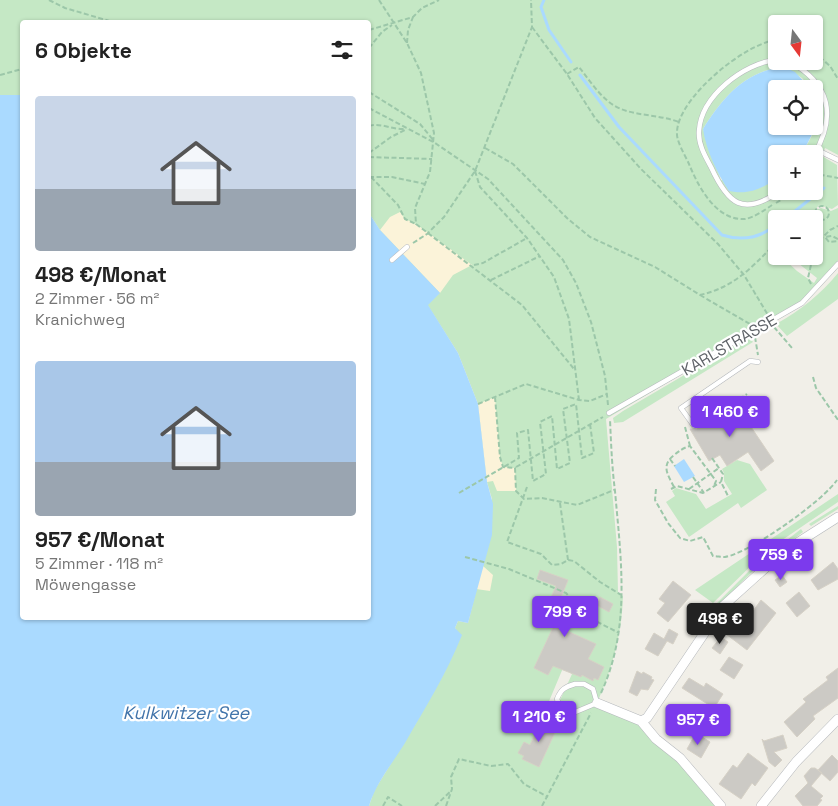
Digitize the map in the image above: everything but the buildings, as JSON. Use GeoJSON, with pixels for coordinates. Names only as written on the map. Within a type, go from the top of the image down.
{"type":"FeatureCollection","features":[{"type":"Feature","properties":{"kind":"street"},"geometry":{"type":"LineString","coordinates":[[641,721],[647,718],[722,607],[783,552],[838,517]]}},
{"type":"Feature","properties":{"kind":"street"},"geometry":{"type":"LineString","coordinates":[[597,703],[641,721],[656,739],[680,758],[722,806]]}},
{"type":"Feature","properties":{"kind":"street"},"geometry":{"type":"LineString","coordinates":[[761,806],[796,762],[838,718]]}},
{"type":"Feature","properties":{"kind":"lane"},"geometry":{"type":"LineString","coordinates":[[768,61],[743,71],[725,86],[705,111],[699,131],[700,142],[723,192],[734,202],[747,205],[768,200]]}},
{"type":"Feature","properties":{"kind":"lane"},"geometry":{"type":"LineString","coordinates":[[802,70],[816,80],[825,97],[828,110],[820,145]]}},
{"type":"Feature","properties":{"kind":"lane"},"geometry":{"type":"LineString","coordinates":[[823,153],[838,160]]}},
{"type":"Feature","properties":{"kind":"lane"},"geometry":{"type":"LineString","coordinates":[[392,260],[407,247]]}},
{"type":"Feature","properties":{"kind":"lane","name":"KARLSTRASSE"},"geometry":{"type":"LineString","coordinates":[[609,413],[802,303],[838,264]]}},
{"type":"Feature","properties":{"kind":"lane"},"geometry":{"type":"LineString","coordinates":[[694,426],[681,408],[750,361],[758,362]]}},
{"type":"Feature","properties":{"kind":"lane"},"geometry":{"type":"LineString","coordinates":[[584,684],[593,689],[597,703],[572,713],[560,707],[557,699],[565,687],[584,684]]}},
{"type":"Feature","properties":{"kind":"path"},"geometry":{"type":"LineString","coordinates":[[49,0],[65,8],[106,20]]}},
{"type":"Feature","properties":{"kind":"path"},"geometry":{"type":"LineString","coordinates":[[380,0],[407,43],[421,73],[435,143],[425,184],[415,208],[416,224]]}},
{"type":"Feature","properties":{"kind":"path"},"geometry":{"type":"LineString","coordinates":[[407,43],[408,30],[413,17],[422,8],[439,0]]}},
{"type":"Feature","properties":{"kind":"path"},"geometry":{"type":"LineString","coordinates":[[407,247],[427,234],[444,217],[475,171],[532,26],[531,0]]}},
{"type":"Feature","properties":{"kind":"path"},"geometry":{"type":"LineString","coordinates":[[371,30],[413,17]]}},
{"type":"Feature","properties":{"kind":"path"},"geometry":{"type":"LineString","coordinates":[[371,46],[382,32],[394,24]]}},
{"type":"Feature","properties":{"kind":"path"},"geometry":{"type":"LineString","coordinates":[[532,26],[567,74],[595,118],[641,169],[718,244],[744,275],[770,321],[792,348]]}},
{"type":"Feature","properties":{"kind":"path"},"geometry":{"type":"LineString","coordinates":[[768,42],[741,54],[717,72],[692,99],[679,122],[676,133],[696,181],[716,208],[729,216],[746,219],[780,200]]}},
{"type":"Feature","properties":{"kind":"path"},"geometry":{"type":"LineString","coordinates":[[823,60],[830,66],[838,79]]}},
{"type":"Feature","properties":{"kind":"path"},"geometry":{"type":"LineString","coordinates":[[567,74],[579,68],[605,100],[621,109],[663,116],[679,122]]}},
{"type":"Feature","properties":{"kind":"path"},"geometry":{"type":"LineString","coordinates":[[0,75],[20,70]]}},
{"type":"Feature","properties":{"kind":"path"},"geometry":{"type":"LineString","coordinates":[[371,93],[420,124],[435,143]]}},
{"type":"Feature","properties":{"kind":"path"},"geometry":{"type":"LineString","coordinates":[[371,109],[435,143],[494,186],[563,260],[576,283],[591,322],[607,394],[609,413],[623,596],[620,633],[611,670],[597,703],[542,806]]}},
{"type":"Feature","properties":{"kind":"path"},"geometry":{"type":"LineString","coordinates":[[371,125],[376,124],[396,130],[407,129]]}},
{"type":"Feature","properties":{"kind":"path"},"geometry":{"type":"LineString","coordinates":[[371,153],[390,137],[407,129]]}},
{"type":"Feature","properties":{"kind":"path"},"geometry":{"type":"LineString","coordinates":[[485,148],[513,164],[568,219],[590,237],[655,267],[757,328]]}},
{"type":"Feature","properties":{"kind":"path"},"geometry":{"type":"LineString","coordinates":[[371,155],[432,159]]}},
{"type":"Feature","properties":{"kind":"path"},"geometry":{"type":"LineString","coordinates":[[475,171],[480,187],[527,238],[554,277],[570,319],[574,369],[579,400]]}},
{"type":"Feature","properties":{"kind":"path"},"geometry":{"type":"LineString","coordinates":[[823,175],[838,178]]}},
{"type":"Feature","properties":{"kind":"path"},"geometry":{"type":"LineString","coordinates":[[371,177],[392,177],[425,184]]}},
{"type":"Feature","properties":{"kind":"path"},"geometry":{"type":"LineString","coordinates":[[371,178],[398,206],[405,219],[416,224],[427,234],[472,265],[522,305],[574,369]]}},
{"type":"Feature","properties":{"kind":"path"},"geometry":{"type":"LineString","coordinates":[[820,206],[826,207],[828,216],[823,220],[818,218],[816,209],[820,206]]}},
{"type":"Feature","properties":{"kind":"path"},"geometry":{"type":"LineString","coordinates":[[825,235],[838,226]]}},
{"type":"Feature","properties":{"kind":"path"},"geometry":{"type":"LineString","coordinates":[[825,235],[824,239],[827,241],[838,240]]}},
{"type":"Feature","properties":{"kind":"path"},"geometry":{"type":"LineString","coordinates":[[825,235],[838,240]]}},
{"type":"Feature","properties":{"kind":"path"},"geometry":{"type":"LineString","coordinates":[[472,265],[483,263],[527,238]]}},
{"type":"Feature","properties":{"kind":"path"},"geometry":{"type":"LineString","coordinates":[[700,295],[718,291],[744,275],[768,251]]}},
{"type":"Feature","properties":{"kind":"path"},"geometry":{"type":"LineString","coordinates":[[491,280],[540,256]]}},
{"type":"Feature","properties":{"kind":"path"},"geometry":{"type":"LineString","coordinates":[[811,265],[809,283],[816,289]]}},
{"type":"Feature","properties":{"kind":"path"},"geometry":{"type":"LineString","coordinates":[[752,331],[757,340],[758,362]]}},
{"type":"Feature","properties":{"kind":"path"},"geometry":{"type":"LineString","coordinates":[[812,377],[816,388],[838,420]]}},
{"type":"Feature","properties":{"kind":"path"},"geometry":{"type":"LineString","coordinates":[[478,404],[526,384],[579,400],[590,400],[607,394]]}},
{"type":"Feature","properties":{"kind":"path"},"geometry":{"type":"LineString","coordinates":[[724,410],[747,394]]}},
{"type":"Feature","properties":{"kind":"path"},"geometry":{"type":"LineString","coordinates":[[495,397],[500,457],[503,467]]}},
{"type":"Feature","properties":{"kind":"path"},"geometry":{"type":"LineString","coordinates":[[696,413],[716,399],[726,413]]}},
{"type":"Feature","properties":{"kind":"path"},"geometry":{"type":"LineString","coordinates":[[459,493],[519,458],[517,433],[528,430],[533,481],[546,474],[540,422],[552,416],[557,469],[570,463],[563,409],[576,404],[582,458],[594,454],[590,424]]}},
{"type":"Feature","properties":{"kind":"path"},"geometry":{"type":"LineString","coordinates":[[503,467],[515,468],[609,413]]}},
{"type":"Feature","properties":{"kind":"path"},"geometry":{"type":"LineString","coordinates":[[689,419],[684,424],[690,446],[716,480],[714,486]]}},
{"type":"Feature","properties":{"kind":"path"},"geometry":{"type":"LineString","coordinates":[[674,487],[665,468],[670,459],[682,448],[690,446]]}},
{"type":"Feature","properties":{"kind":"path"},"geometry":{"type":"LineString","coordinates":[[712,458],[722,474],[721,482],[728,496]]}},
{"type":"Feature","properties":{"kind":"path"},"geometry":{"type":"LineString","coordinates":[[670,459],[675,466]]}},
{"type":"Feature","properties":{"kind":"path"},"geometry":{"type":"LineString","coordinates":[[515,468],[516,492],[524,498],[542,498],[577,505],[614,490]]}},
{"type":"Feature","properties":{"kind":"path"},"geometry":{"type":"LineString","coordinates":[[689,489],[719,468]]}},
{"type":"Feature","properties":{"kind":"path"},"geometry":{"type":"LineString","coordinates":[[693,476],[704,493]]}},
{"type":"Feature","properties":{"kind":"path"},"geometry":{"type":"LineString","coordinates":[[656,489],[655,500],[668,524],[680,538],[690,541],[704,537],[713,556],[724,557],[761,540],[830,492],[837,480]]}},
{"type":"Feature","properties":{"kind":"path"},"geometry":{"type":"LineString","coordinates":[[674,487],[704,493],[721,482]]}},
{"type":"Feature","properties":{"kind":"path"},"geometry":{"type":"LineString","coordinates":[[527,487],[507,542],[541,554],[552,565],[561,564],[568,560],[574,561],[600,582],[623,596]]}},
{"type":"Feature","properties":{"kind":"path"},"geometry":{"type":"LineString","coordinates":[[671,490],[674,487]]}},
{"type":"Feature","properties":{"kind":"path"},"geometry":{"type":"LineString","coordinates":[[560,503],[568,560]]}},
{"type":"Feature","properties":{"kind":"path"},"geometry":{"type":"LineString","coordinates":[[465,557],[509,569],[566,593],[588,617],[620,633]]}},
{"type":"Feature","properties":{"kind":"path"},"geometry":{"type":"LineString","coordinates":[[446,806],[452,789],[451,777],[460,759],[491,766],[508,764],[524,784],[548,797]]}},
{"type":"Feature","properties":{"kind":"path"},"geometry":{"type":"LineString","coordinates":[[434,806],[452,789]]}},
{"type":"Feature","properties":{"kind":"path"},"geometry":{"type":"LineString","coordinates":[[383,806],[388,797],[402,806]]}},
{"type":"Feature","properties":{"kind":"green space"},"geometry":{"type":"Polygon","coordinates":[[[0,0],[838,0],[838,155],[825,148],[823,153],[823,145],[807,145],[812,135],[823,135],[823,80],[804,80],[789,70],[823,70],[823,15],[768,15],[768,70],[747,80],[736,88],[718,107],[703,129],[721,180],[768,180],[768,200],[823,200],[823,157],[837,165],[838,205],[832,209],[819,205],[815,210],[768,210],[768,265],[791,265],[814,283],[817,278],[800,265],[823,265],[823,210],[816,210],[821,208],[831,211],[838,208],[838,264],[802,303],[606,419],[617,547],[618,593],[623,596],[621,624],[615,651],[597,703],[641,721],[721,806],[369,806],[374,791],[416,723],[457,631],[455,628],[458,621],[468,623],[485,555],[492,499],[487,482],[478,404],[458,353],[371,216],[371,20],[20,20],[20,95],[0,95],[0,0]],[[563,668],[542,718],[550,722],[572,674],[563,668]]]}},
{"type":"Feature","properties":{"kind":"green space"},"geometry":{"type":"Polygon","coordinates":[[[838,273],[838,299],[787,336],[776,324],[810,302],[838,273]]]}},
{"type":"Feature","properties":{"kind":"green space"},"geometry":{"type":"Polygon","coordinates":[[[749,337],[753,342],[623,422],[614,423],[613,418],[623,411],[749,337]]]}},
{"type":"Feature","properties":{"kind":"green space"},"geometry":{"type":"Polygon","coordinates":[[[737,460],[750,464],[767,490],[741,508],[738,503],[689,537],[666,502],[675,496],[672,491],[676,488],[696,494],[706,509],[732,494],[724,481],[722,469],[737,460]]]}},
{"type":"Feature","properties":{"kind":"green space"},"geometry":{"type":"Polygon","coordinates":[[[838,494],[838,502],[766,551],[713,603],[695,590],[838,494]]]}},
{"type":"Feature","properties":{"kind":"green space"},"geometry":{"type":"Polygon","coordinates":[[[838,506],[838,509],[811,526],[809,524],[838,506]]]}},
{"type":"Feature","properties":{"kind":"green space"},"geometry":{"type":"Polygon","coordinates":[[[801,529],[803,532],[759,565],[718,606],[716,604],[755,565],[801,529]]]}},
{"type":"Feature","properties":{"kind":"sand"},"geometry":{"type":"Polygon","coordinates":[[[400,212],[405,219],[416,224],[472,265],[453,275],[440,293],[380,230],[390,217],[400,212]]]}},
{"type":"Feature","properties":{"kind":"sand"},"geometry":{"type":"Polygon","coordinates":[[[495,397],[500,457],[503,467],[515,468],[516,491],[497,491],[493,481],[487,482],[478,404],[495,397]]]}},
{"type":"Feature","properties":{"kind":"sand"},"geometry":{"type":"Polygon","coordinates":[[[483,566],[493,575],[490,591],[476,589],[483,566]]]}},
{"type":"Feature","properties":{"kind":"water"},"geometry":{"type":"Polygon","coordinates":[[[768,70],[791,70],[803,80],[768,80],[768,135],[812,135],[806,145],[768,145],[768,184],[748,192],[729,191],[713,161],[703,129],[718,107],[736,88],[768,70]]]}},
{"type":"Feature","properties":{"kind":"water","name":"Kulkwitzer See"},"geometry":{"type":"Polygon","coordinates":[[[0,95],[20,95],[20,620],[371,620],[371,216],[380,230],[440,293],[428,305],[458,353],[478,404],[487,482],[493,504],[492,535],[468,623],[458,621],[455,628],[462,635],[450,663],[405,743],[380,781],[369,806],[0,806],[0,95]]]}},
{"type":"Feature","properties":{"kind":"water"},"geometry":{"type":"Polygon","coordinates":[[[684,459],[695,476],[684,482],[674,466],[684,459]]]}},
{"type":"Feature","properties":{"kind":"waterway"},"geometry":{"type":"LineString","coordinates":[[544,0],[541,7],[549,30],[571,62]]}},
{"type":"Feature","properties":{"kind":"waterway"},"geometry":{"type":"LineString","coordinates":[[580,75],[619,127],[722,235],[743,238],[768,230]]}},
{"type":"Feature","properties":{"kind":"waterway"},"geometry":{"type":"LineString","coordinates":[[796,210],[824,188]]}}]}
